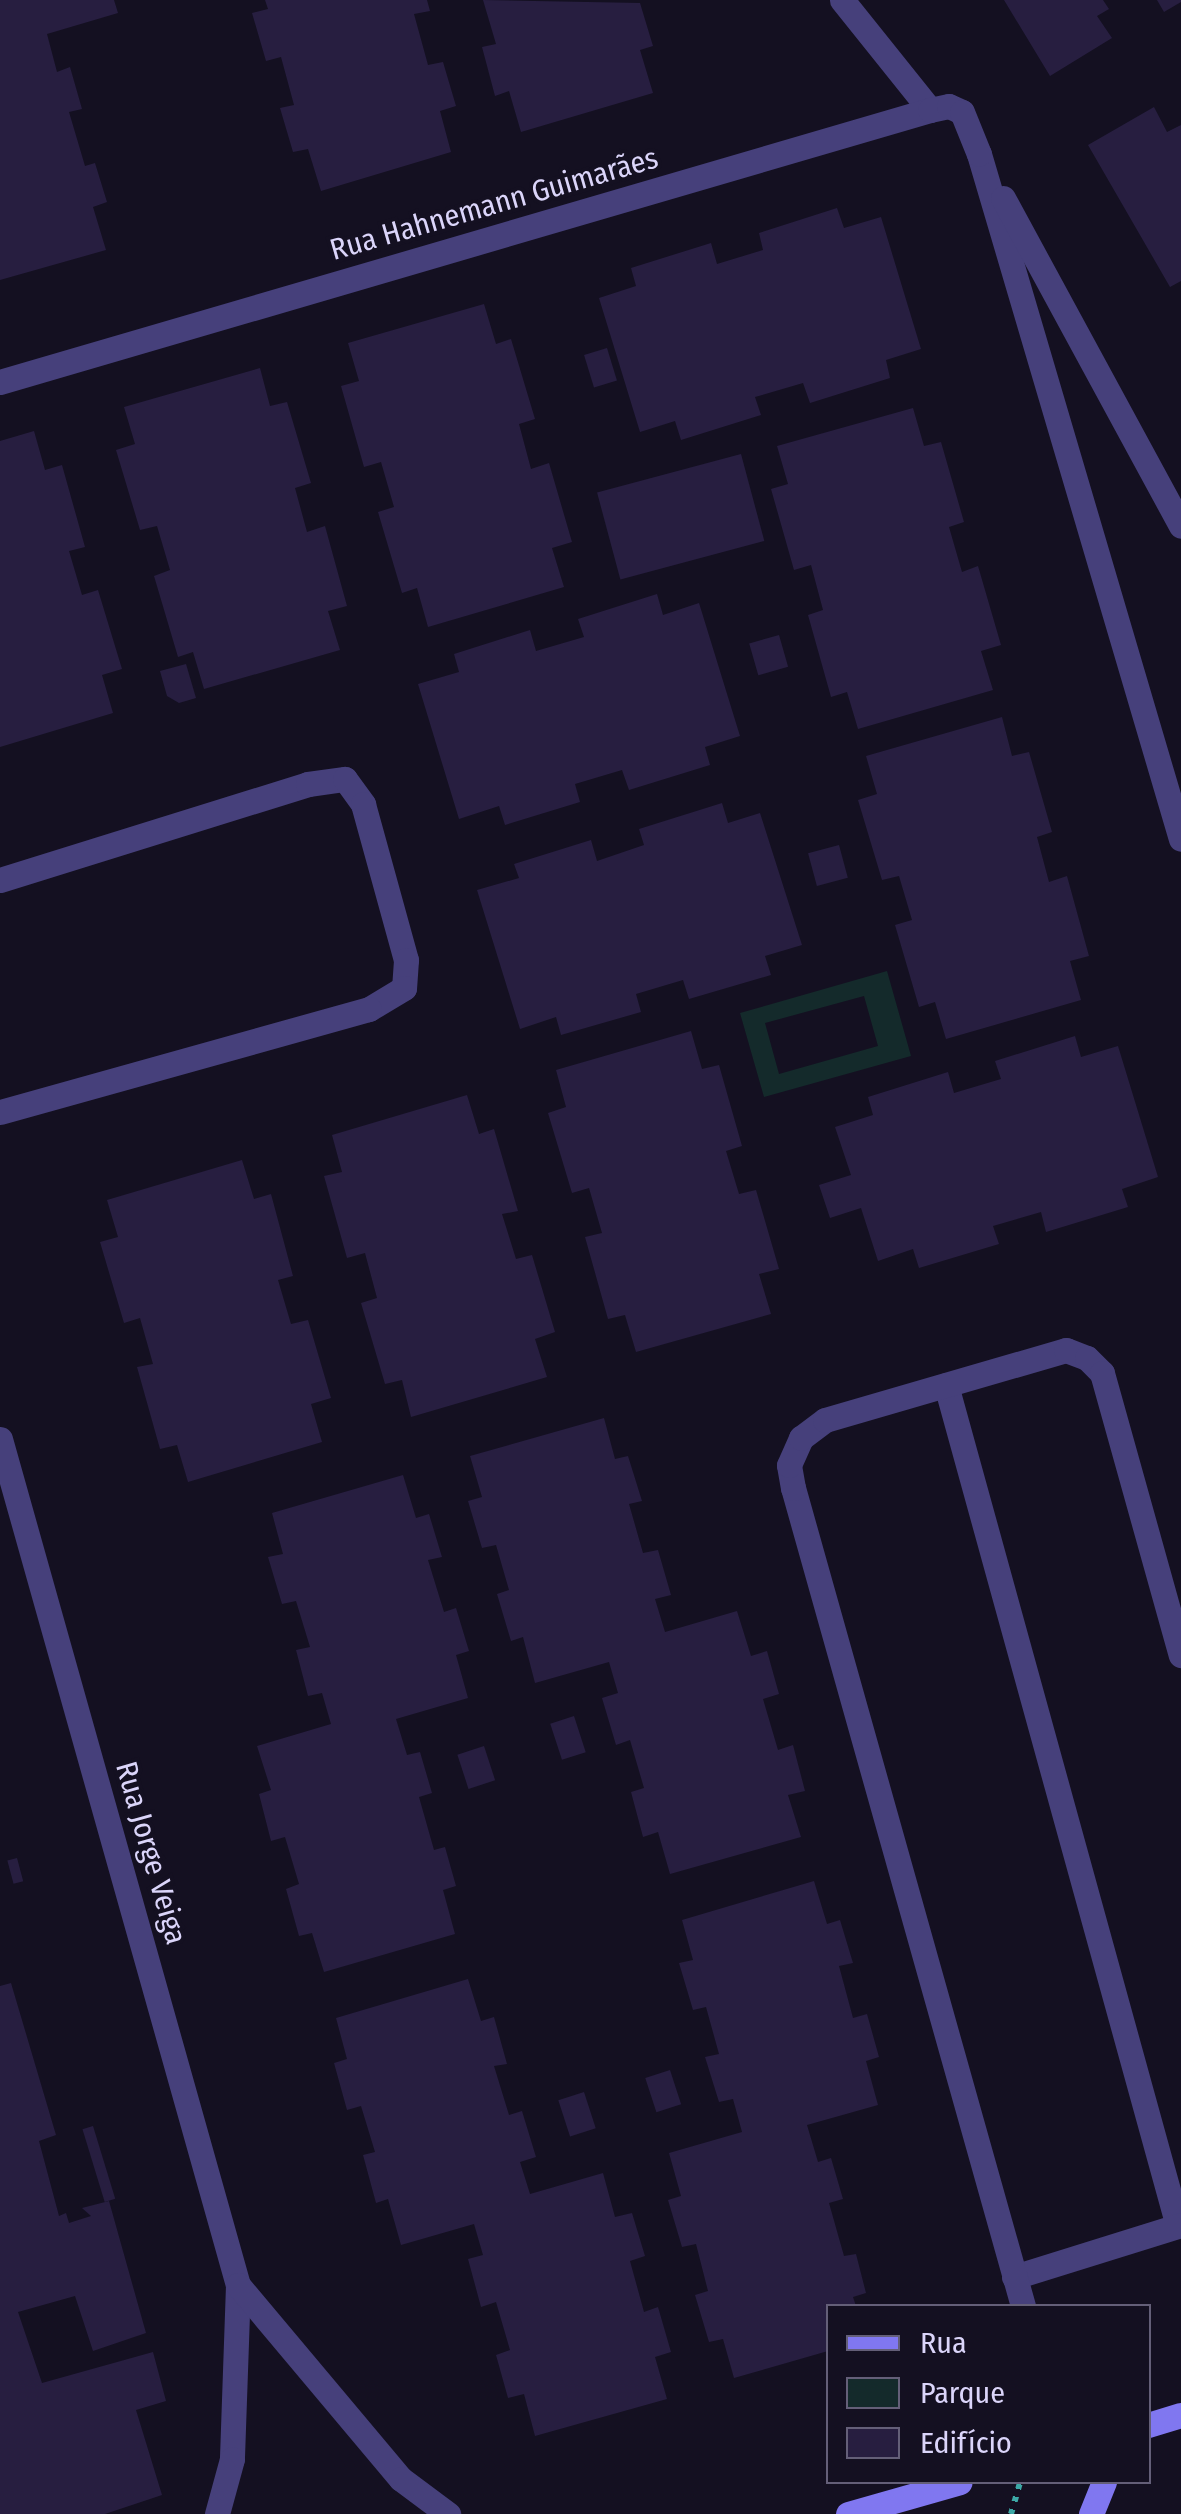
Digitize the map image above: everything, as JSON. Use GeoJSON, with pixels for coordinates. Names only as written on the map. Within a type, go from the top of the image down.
{"type":"FeatureCollection","features":[{"type":"Feature","properties":{"kind":"main road"},"geometry":{"type":"LineString","coordinates":[[1151,2424],[1181,2415]]}},
{"type":"Feature","properties":{"kind":"main road"},"geometry":{"type":"LineString","coordinates":[[848,2514],[953,2484]]}},
{"type":"Feature","properties":{"kind":"main road"},"geometry":{"type":"LineString","coordinates":[[1091,2514],[1103,2484]]}},
{"type":"Feature","properties":{"kind":"street"},"geometry":{"type":"LineString","coordinates":[[842,0],[930,110],[949,106],[962,112],[979,154],[1181,839]]}},
{"type":"Feature","properties":{"kind":"street","name":"Rua Hahnemann Guimarães"},"geometry":{"type":"LineString","coordinates":[[0,382],[930,110]]}},
{"type":"Feature","properties":{"kind":"street"},"geometry":{"type":"LineString","coordinates":[[979,154],[1181,526]]}},
{"type":"Feature","properties":{"kind":"street"},"geometry":{"type":"LineString","coordinates":[[0,880],[308,784],[345,779],[363,804],[406,960],[404,988],[368,1008],[0,1112]]}},
{"type":"Feature","properties":{"kind":"street"},"geometry":{"type":"LineString","coordinates":[[1022,2304],[790,1465],[801,1438],[824,1420],[1066,1350],[1102,1373],[1181,1656]]}},
{"type":"Feature","properties":{"kind":"street"},"geometry":{"type":"LineString","coordinates":[[946,1385],[1180,2226],[1014,2277]]}},
{"type":"Feature","properties":{"kind":"street","name":"Rua Jorge Veiga"},"geometry":{"type":"LineString","coordinates":[[0,1439],[238,2285],[232,2459],[217,2514]]}},
{"type":"Feature","properties":{"kind":"street","name":"Rua Jorge Veiga"},"geometry":{"type":"LineString","coordinates":[[238,2285],[401,2479],[448,2514]]}},
{"type":"Feature","properties":{"kind":"path"},"geometry":{"type":"LineString","coordinates":[[1012,2514],[1020,2484]]}},
{"type":"Feature","properties":{"kind":"green space"},"geometry":{"type":"Polygon","coordinates":[[[887,971],[911,1056],[764,1097],[740,1013],[887,971]],[[864,996],[765,1023],[779,1074],[878,1046],[864,996]]]}},
{"type":"Feature","properties":{"kind":"building"},"geometry":{"type":"Polygon","coordinates":[[[0,0],[114,0],[118,13],[47,34],[57,72],[70,67],[82,109],[69,112],[85,166],[95,163],[107,202],[93,207],[106,250],[0,280],[0,0]]]}},
{"type":"Feature","properties":{"kind":"building"},"geometry":{"type":"Polygon","coordinates":[[[265,0],[427,0],[430,11],[414,14],[428,65],[443,62],[456,106],[440,111],[451,152],[321,191],[308,149],[293,152],[280,108],[294,105],[281,57],[266,61],[252,13],[268,9],[265,0]]]}},
{"type":"Feature","properties":{"kind":"building"},"geometry":{"type":"Polygon","coordinates":[[[483,0],[640,3],[653,46],[640,50],[653,93],[521,132],[509,91],[495,96],[482,47],[496,44],[483,0]]]}},
{"type":"Feature","properties":{"kind":"building"},"geometry":{"type":"Polygon","coordinates":[[[1004,0],[1103,0],[1109,9],[1097,16],[1112,38],[1050,76],[1004,0]]]}},
{"type":"Feature","properties":{"kind":"building"},"geometry":{"type":"Polygon","coordinates":[[[1157,0],[1181,0],[1181,2],[1164,12],[1157,0]]]}},
{"type":"Feature","properties":{"kind":"building"},"geometry":{"type":"Polygon","coordinates":[[[1154,107],[1167,132],[1181,125],[1181,281],[1170,287],[1088,145],[1154,107]]]}},
{"type":"Feature","properties":{"kind":"building"},"geometry":{"type":"Polygon","coordinates":[[[837,208],[844,228],[881,217],[921,349],[886,360],[890,378],[810,403],[803,383],[755,397],[761,415],[681,440],[675,421],[640,432],[599,298],[636,286],[631,268],[711,243],[717,264],[763,250],[759,233],[837,208]]]}},
{"type":"Feature","properties":{"kind":"building"},"geometry":{"type":"Polygon","coordinates":[[[484,304],[496,344],[511,339],[535,419],[519,424],[531,469],[549,463],[572,542],[552,548],[564,587],[428,627],[417,588],[402,593],[378,512],[394,507],[381,462],[364,467],[341,386],[359,381],[348,343],[484,304]]]}},
{"type":"Feature","properties":{"kind":"building"},"geometry":{"type":"Polygon","coordinates":[[[607,348],[617,381],[594,388],[584,355],[607,348]]]}},
{"type":"Feature","properties":{"kind":"building"},"geometry":{"type":"Polygon","coordinates":[[[260,368],[270,406],[287,402],[311,483],[295,488],[307,532],[325,526],[347,606],[328,611],[340,650],[204,689],[193,652],[178,657],[154,576],[170,570],[157,526],[140,530],[116,450],[135,444],[124,407],[260,368]]]}},
{"type":"Feature","properties":{"kind":"building"},"geometry":{"type":"Polygon","coordinates":[[[913,408],[924,446],[941,442],[964,522],[949,527],[962,572],[978,566],[1001,645],[981,651],[993,690],[858,729],[847,692],[831,697],[808,615],[823,610],[811,565],[794,570],[771,489],[788,484],[777,446],[913,408]]]}},
{"type":"Feature","properties":{"kind":"building"},"geometry":{"type":"Polygon","coordinates":[[[34,431],[45,470],[62,465],[85,547],[69,551],[82,595],[98,590],[122,669],[102,675],[113,713],[0,747],[0,441],[34,431]]]}},
{"type":"Feature","properties":{"kind":"building"},"geometry":{"type":"Polygon","coordinates":[[[741,454],[764,541],[620,579],[597,493],[741,454]]]}},
{"type":"Feature","properties":{"kind":"building"},"geometry":{"type":"Polygon","coordinates":[[[657,594],[663,615],[699,603],[740,736],[705,747],[710,765],[629,790],[622,770],[575,784],[580,802],[505,825],[499,806],[459,819],[418,684],[459,672],[454,654],[530,630],[536,651],[584,637],[578,619],[657,594]]]}},
{"type":"Feature","properties":{"kind":"building"},"geometry":{"type":"Polygon","coordinates":[[[779,635],[788,667],[758,675],[749,644],[779,635]]]}},
{"type":"Feature","properties":{"kind":"building"},"geometry":{"type":"Polygon","coordinates":[[[186,664],[196,698],[179,703],[167,696],[160,671],[186,664]]]}},
{"type":"Feature","properties":{"kind":"building"},"geometry":{"type":"Polygon","coordinates":[[[1002,717],[1012,756],[1029,752],[1052,832],[1037,837],[1049,882],[1067,876],[1089,956],[1070,961],[1081,1000],[946,1039],[935,1002],[919,1007],[895,925],[912,920],[899,876],[882,880],[858,800],[877,794],[866,756],[1002,717]]]}},
{"type":"Feature","properties":{"kind":"building"},"geometry":{"type":"Polygon","coordinates":[[[722,803],[728,823],[760,813],[802,945],[765,956],[771,975],[689,999],[683,980],[636,994],[641,1012],[561,1035],[556,1017],[520,1029],[477,890],[519,878],[514,864],[591,840],[597,861],[644,845],[639,829],[722,803]]]}},
{"type":"Feature","properties":{"kind":"building"},"geometry":{"type":"Polygon","coordinates":[[[839,845],[848,878],[817,886],[808,853],[839,845]]]}},
{"type":"Feature","properties":{"kind":"building"},"geometry":{"type":"Polygon","coordinates":[[[691,1031],[702,1069],[719,1065],[742,1146],[726,1151],[739,1194],[756,1190],[779,1269],[759,1274],[771,1314],[636,1352],[625,1315],[608,1319],[585,1237],[602,1233],[589,1188],[572,1193],[548,1113],[566,1107],[556,1070],[691,1031]]]}},
{"type":"Feature","properties":{"kind":"building"},"geometry":{"type":"Polygon","coordinates":[[[1075,1036],[1081,1057],[1118,1046],[1158,1177],[1122,1189],[1128,1207],[1046,1232],[1041,1212],[993,1226],[999,1244],[919,1268],[913,1249],[878,1261],[861,1208],[830,1218],[819,1185],[851,1175],[835,1127],[873,1115],[868,1097],[948,1072],[954,1093],[1001,1079],[995,1061],[1075,1036]]]}},
{"type":"Feature","properties":{"kind":"building"},"geometry":{"type":"Polygon","coordinates":[[[467,1095],[479,1134],[494,1129],[518,1211],[502,1214],[516,1259],[532,1255],[555,1332],[535,1339],[547,1377],[411,1417],[402,1380],[385,1384],[361,1303],[377,1298],[365,1253],[347,1258],[324,1176],[342,1172],[332,1135],[467,1095]]]}},
{"type":"Feature","properties":{"kind":"building"},"geometry":{"type":"Polygon","coordinates":[[[242,1160],[254,1199],[271,1194],[293,1276],[278,1280],[291,1324],[308,1320],[331,1398],[311,1404],[322,1442],[188,1482],[177,1445],[160,1449],[137,1367],[153,1364],[140,1318],[124,1323],[100,1242],[118,1237],[107,1200],[242,1160]]]}},
{"type":"Feature","properties":{"kind":"building"},"geometry":{"type":"Polygon","coordinates":[[[604,1418],[615,1459],[628,1456],[642,1501],[629,1504],[643,1553],[658,1550],[671,1595],[655,1599],[665,1632],[737,1611],[751,1656],[767,1651],[779,1694],[763,1699],[778,1750],[793,1745],[805,1791],[788,1795],[801,1837],[670,1874],[658,1832],[643,1837],[631,1792],[644,1788],[630,1740],[616,1745],[602,1698],[618,1693],[609,1662],[535,1683],[523,1637],[511,1641],[497,1594],[509,1590],[496,1545],[482,1548],[468,1501],[482,1497],[470,1456],[604,1418]]]}},
{"type":"Feature","properties":{"kind":"building"},"geometry":{"type":"Polygon","coordinates":[[[403,1475],[416,1518],[429,1514],[442,1557],[428,1560],[444,1612],[456,1608],[469,1651],[456,1655],[468,1698],[396,1719],[407,1755],[420,1752],[432,1793],[419,1797],[434,1850],[445,1847],[456,1886],[443,1890],[455,1934],[324,1972],[312,1933],[299,1936],[286,1889],[299,1884],[285,1837],[271,1841],[259,1794],[271,1790],[257,1746],[331,1724],[322,1693],[308,1696],[296,1650],[310,1647],[296,1601],[282,1604],[268,1557],[283,1554],[272,1513],[403,1475]]]}},
{"type":"Feature","properties":{"kind":"building"},"geometry":{"type":"Polygon","coordinates":[[[574,1716],[586,1752],[562,1760],[550,1724],[574,1716]]]}},
{"type":"Feature","properties":{"kind":"building"},"geometry":{"type":"Polygon","coordinates":[[[484,1746],[495,1780],[468,1789],[457,1755],[484,1746]]]}},
{"type":"Feature","properties":{"kind":"building"},"geometry":{"type":"Polygon","coordinates":[[[17,1858],[23,1881],[14,1884],[7,1861],[17,1858]]]}},
{"type":"Feature","properties":{"kind":"building"},"geometry":{"type":"Polygon","coordinates":[[[814,1881],[827,1924],[840,1920],[853,1963],[839,1966],[853,2018],[867,2014],[879,2057],[866,2061],[878,2105],[807,2125],[818,2162],[831,2158],[843,2199],[829,2203],[844,2256],[856,2254],[866,2293],[853,2297],[855,2304],[826,2304],[826,2352],[734,2378],[723,2339],[709,2342],[695,2295],[708,2291],[696,2244],[682,2247],[668,2200],[681,2196],[669,2153],[742,2132],[733,2099],[719,2102],[705,2057],[719,2054],[706,2007],[693,2010],[679,1963],[693,1960],[682,1920],[814,1881]]]}},
{"type":"Feature","properties":{"kind":"building"},"geometry":{"type":"Polygon","coordinates":[[[468,1979],[481,2021],[494,2017],[507,2064],[494,2066],[509,2115],[522,2111],[536,2157],[520,2162],[530,2194],[603,2173],[615,2217],[632,2213],[645,2256],[630,2261],[644,2312],[658,2307],[671,2352],[655,2357],[667,2399],[535,2436],[524,2394],[508,2398],[496,2355],[510,2350],[496,2302],[481,2307],[468,2259],[483,2255],[474,2224],[401,2245],[388,2199],[376,2203],[363,2155],[375,2152],[361,2106],[347,2110],[334,2063],[347,2059],[336,2018],[468,1979]]]}},
{"type":"Feature","properties":{"kind":"building"},"geometry":{"type":"Polygon","coordinates":[[[11,1983],[56,2135],[39,2141],[59,2216],[66,2213],[69,2223],[91,2216],[82,2208],[109,2201],[146,2333],[93,2351],[75,2296],[18,2312],[42,2383],[153,2352],[166,2401],[136,2410],[162,2495],[105,2514],[0,2514],[0,1986],[11,1983]]]}},
{"type":"Feature","properties":{"kind":"building"},"geometry":{"type":"Polygon","coordinates":[[[670,2070],[681,2104],[656,2112],[645,2078],[670,2070]]]}},
{"type":"Feature","properties":{"kind":"building"},"geometry":{"type":"Polygon","coordinates":[[[584,2092],[596,2128],[570,2136],[558,2100],[584,2092]]]}},
{"type":"Feature","properties":{"kind":"building"},"geometry":{"type":"Polygon","coordinates":[[[93,2126],[115,2199],[105,2202],[82,2129],[93,2126]]]}}]}
